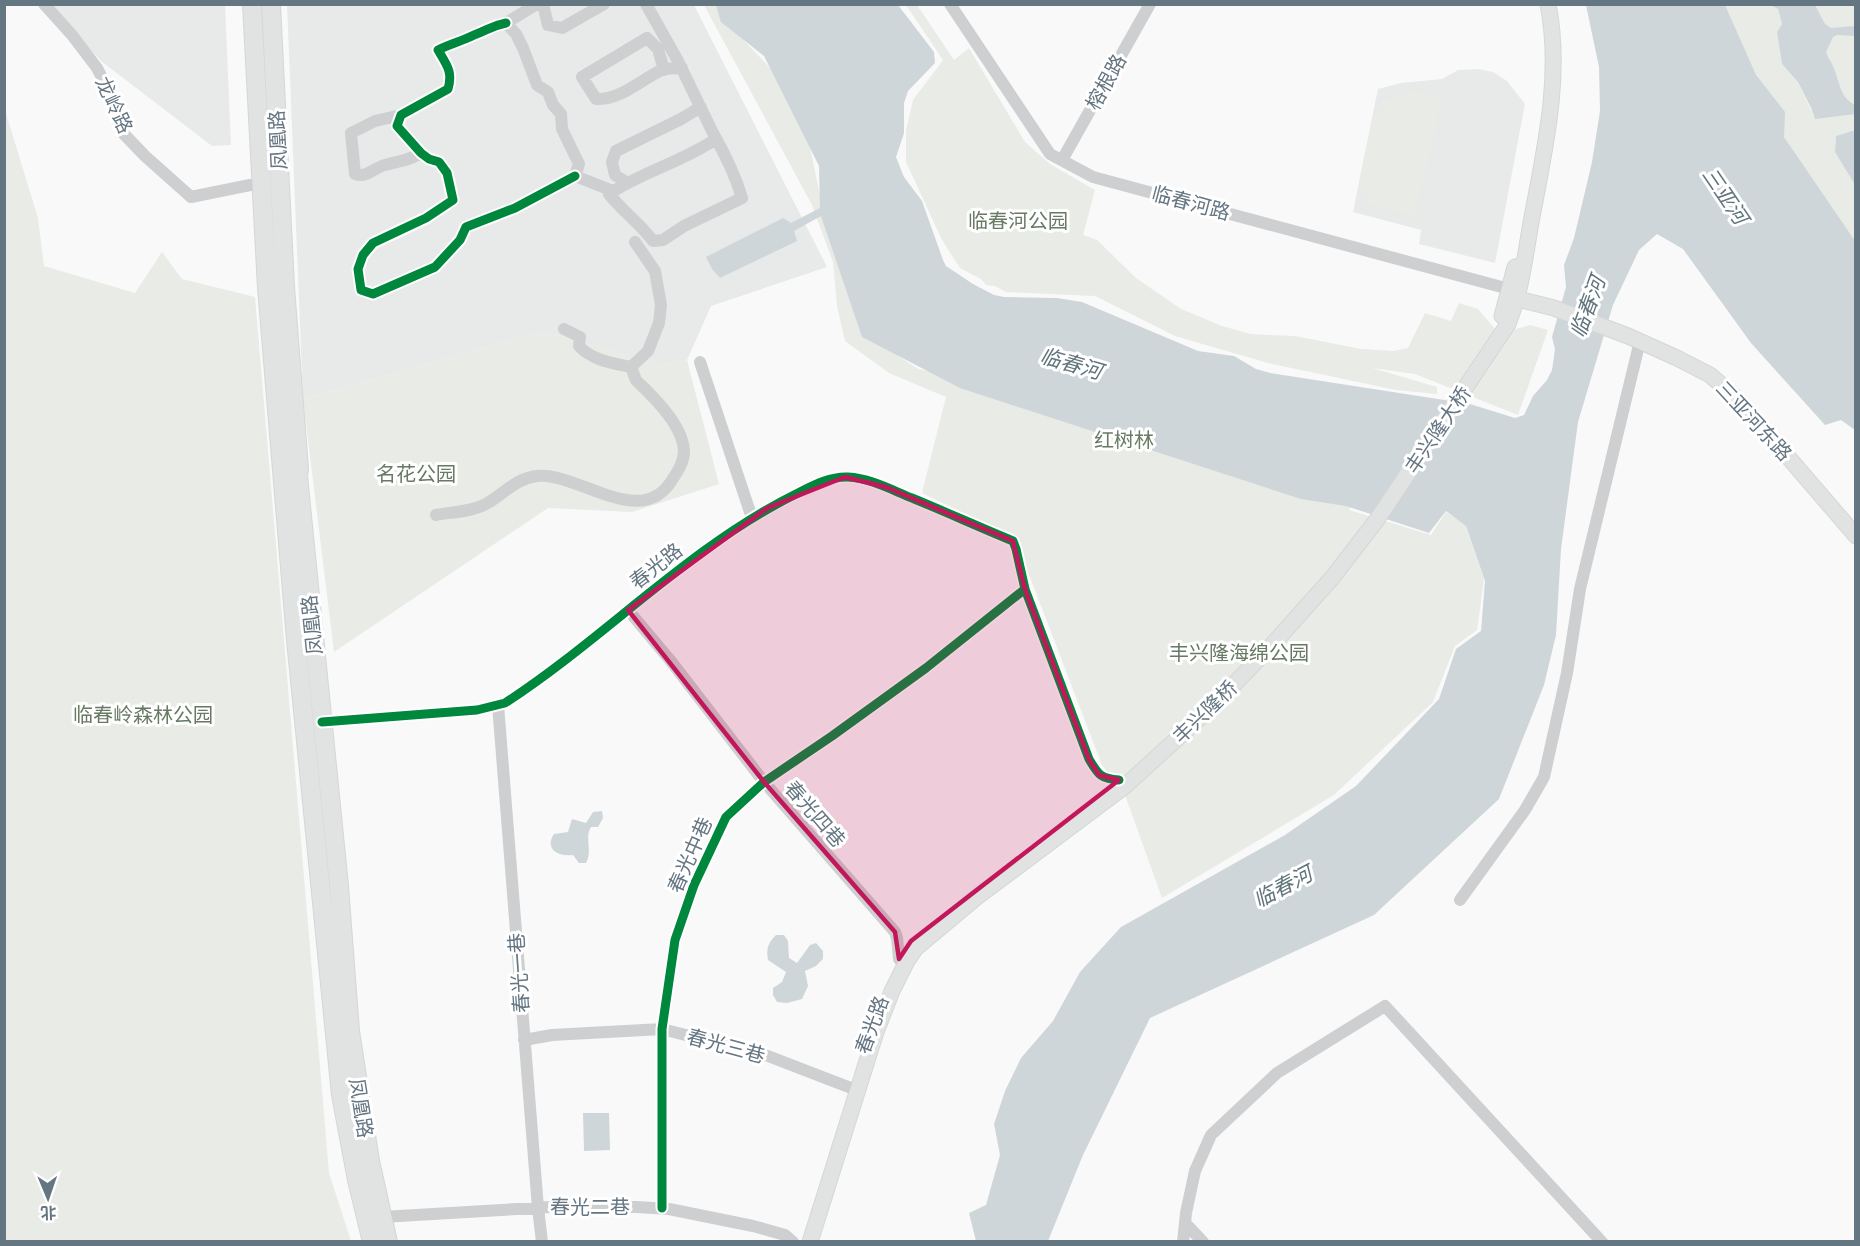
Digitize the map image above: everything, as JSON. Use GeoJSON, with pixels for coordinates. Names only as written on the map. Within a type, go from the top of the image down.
{"type":"FeatureCollection","features":[{"type":"Feature","properties":{"kind":"highway","name":"凤凰路"},"geometry":{"type":"LineString","coordinates":[[252,4],[262,185],[299,469],[339,886],[350,1031],[375,1190],[388,1242]]}},
{"type":"Feature","properties":{"kind":"highway","name":"凤凰路"},"geometry":{"type":"LineString","coordinates":[[271,4],[276,288],[296,640],[341,1095],[357,1180],[372,1242]]}},
{"type":"Feature","properties":{"kind":"main road"},"geometry":{"type":"LineString","coordinates":[[1516,293],[1518,254],[1544,96],[1545,42],[1540,4]]}},
{"type":"Feature","properties":{"kind":"main road"},"geometry":{"type":"LineString","coordinates":[[1516,293],[1552,100],[1553,40],[1548,4]]}},
{"type":"Feature","properties":{"kind":"main road"},"geometry":{"type":"LineString","coordinates":[[1516,293],[1555,304],[1633,335]]}},
{"type":"Feature","properties":{"kind":"main road","name":"丰兴隆大桥"},"geometry":{"type":"LineString","coordinates":[[1361,532],[1504,322],[1516,293]]}},
{"type":"Feature","properties":{"kind":"main road","name":"三亚河东路"},"geometry":{"type":"LineString","coordinates":[[1633,335],[1670,345],[1713,367],[1751,401],[1856,523]]}},
{"type":"Feature","properties":{"kind":"main road","name":"三亚河东路"},"geometry":{"type":"LineString","coordinates":[[1633,335],[1710,375],[1740,401],[1856,536]]}},
{"type":"Feature","properties":{"kind":"main road","name":"丰兴隆桥"},"geometry":{"type":"LineString","coordinates":[[1128,776],[1247,666],[1361,532]]}},
{"type":"Feature","properties":{"kind":"main road","name":"春光路"},"geometry":{"type":"LineString","coordinates":[[803,1242],[870,1024],[898,959],[911,941],[928,924],[1003,866],[1128,776]]}},
{"type":"Feature","properties":{"kind":"main road","name":"春光路"},"geometry":{"type":"LineString","coordinates":[[810,1242],[876,1032],[907,961],[916,948],[1128,776]]}},
{"type":"Feature","properties":{"kind":"street","name":"龙岭路"},"geometry":{"type":"LineString","coordinates":[[44,4],[97,68],[109,91],[121,131],[191,197],[250,185],[262,185]]}},
{"type":"Feature","properties":{"kind":"street"},"geometry":{"type":"LineString","coordinates":[[421,153],[409,160],[382,165],[372,173],[362,176],[354,174],[351,133],[375,121],[401,115],[448,90],[451,79],[449,70],[438,50],[476,35],[492,25],[506,23],[537,4]]}},
{"type":"Feature","properties":{"kind":"street"},"geometry":{"type":"LineString","coordinates":[[543,4],[548,25],[562,28],[604,4]]}},
{"type":"Feature","properties":{"kind":"street"},"geometry":{"type":"LineString","coordinates":[[646,4],[682,68],[730,164],[742,198],[684,226],[663,240],[653,241],[609,194],[626,182],[672,163],[716,139]]}},
{"type":"Feature","properties":{"kind":"street","name":"临春河路"},"geometry":{"type":"LineString","coordinates":[[950,4],[1050,153],[1093,177],[1516,293]]}},
{"type":"Feature","properties":{"kind":"street","name":"榕根路"},"geometry":{"type":"LineString","coordinates":[[1062,160],[1150,4]]}},
{"type":"Feature","properties":{"kind":"street"},"geometry":{"type":"LineString","coordinates":[[401,115],[397,126],[421,153],[439,162],[447,173],[453,200],[426,218],[373,243],[363,255],[358,270],[361,290],[373,294],[435,267],[460,240],[466,227],[515,208],[575,176],[579,164],[571,143],[562,129],[561,114],[553,105],[548,92],[537,85],[516,34],[506,23]]}},
{"type":"Feature","properties":{"kind":"street"},"geometry":{"type":"LineString","coordinates":[[664,70],[658,49],[646,39],[582,77],[596,99],[602,99],[615,96],[664,70],[682,68]]}},
{"type":"Feature","properties":{"kind":"street"},"geometry":{"type":"LineString","coordinates":[[626,182],[615,176],[612,162],[616,151],[701,107]]}},
{"type":"Feature","properties":{"kind":"street"},"geometry":{"type":"LineString","coordinates":[[575,176],[613,191]]}},
{"type":"Feature","properties":{"kind":"street"},"geometry":{"type":"LineString","coordinates":[[632,367],[648,351],[659,323],[661,305],[655,271],[635,242]]}},
{"type":"Feature","properties":{"kind":"street"},"geometry":{"type":"LineString","coordinates":[[564,329],[580,337],[579,346],[587,354],[604,361],[632,367]]}},
{"type":"Feature","properties":{"kind":"street"},"geometry":{"type":"LineString","coordinates":[[1460,900],[1525,810],[1544,777],[1567,673],[1580,590],[1633,335]]}},
{"type":"Feature","properties":{"kind":"street"},"geometry":{"type":"LineString","coordinates":[[700,362],[752,518]]}},
{"type":"Feature","properties":{"kind":"street"},"geometry":{"type":"LineString","coordinates":[[436,515],[485,504],[520,480],[537,476],[557,477],[594,492],[625,501],[657,496],[667,489],[681,465],[684,450],[670,418],[658,402],[636,381],[632,367]]}},
{"type":"Feature","properties":{"kind":"street","name":"春光路"},"geometry":{"type":"LineString","coordinates":[[322,722],[477,710],[505,703],[707,549],[767,508],[808,488],[845,477],[862,479],[886,487],[1013,541],[1025,589]]}},
{"type":"Feature","properties":{"kind":"street"},"geometry":{"type":"LineString","coordinates":[[1025,589],[1089,759],[1098,775],[1107,780],[1128,776]]}},
{"type":"Feature","properties":{"kind":"street","name":"春光中巷"},"geometry":{"type":"LineString","coordinates":[[662,1208],[662,1029],[675,940],[694,885],[726,817],[764,782],[832,736],[916,674],[1025,589]]}},
{"type":"Feature","properties":{"kind":"street","name":"春光四巷"},"geometry":{"type":"LineString","coordinates":[[628,610],[764,782],[895,932],[898,959]]}},
{"type":"Feature","properties":{"kind":"street","name":"春光一巷"},"geometry":{"type":"LineString","coordinates":[[498,705],[542,1242]]}},
{"type":"Feature","properties":{"kind":"street"},"geometry":{"type":"LineString","coordinates":[[1183,1242],[1195,1172],[1211,1135],[1277,1073],[1385,1006],[1602,1242]]}},
{"type":"Feature","properties":{"kind":"street","name":"春光三巷"},"geometry":{"type":"LineString","coordinates":[[525,1040],[552,1035],[662,1029],[768,1056],[850,1088]]}},
{"type":"Feature","properties":{"kind":"street","name":"春光二巷"},"geometry":{"type":"LineString","coordinates":[[382,1217],[538,1208],[662,1208],[753,1226],[785,1235],[793,1242]]}},
{"type":"Feature","properties":{"kind":"street"},"geometry":{"type":"LineString","coordinates":[[1185,1223],[1203,1242]]}},
{"type":"Feature","properties":{"kind":"highlighted area"},"geometry":{"type":"Polygon","coordinates":[[[845,477],[886,487],[1013,541],[1025,589],[1089,759],[1099,775],[1119,780],[911,941],[899,959],[895,932],[764,782],[628,610],[767,508],[845,477]]]}},
{"type":"Feature","properties":{"kind":"shaded area"},"geometry":{"type":"Polygon","coordinates":[[[50,5],[225,5],[231,145],[212,146],[101,61],[50,5]]]}},
{"type":"Feature","properties":{"kind":"shaded area"},"geometry":{"type":"Polygon","coordinates":[[[287,5],[694,5],[827,267],[711,306],[687,360],[662,365],[543,331],[303,399],[287,5]]]}},
{"type":"Feature","properties":{"kind":"shaded area"},"geometry":{"type":"Polygon","coordinates":[[[1478,69],[1493,72],[1507,81],[1525,104],[1495,263],[1419,244],[1421,230],[1353,212],[1378,89],[1401,83],[1442,79],[1458,70],[1478,69]]]}},
{"type":"Feature","properties":{"kind":"green space","name":"丰兴隆海绵公园"},"geometry":{"type":"Polygon","coordinates":[[[704,5],[717,5],[723,18],[774,72],[808,137],[819,191],[863,333],[918,369],[1384,464],[1349,510],[1431,535],[1446,512],[1465,524],[1484,579],[1477,630],[1455,646],[1433,702],[1334,795],[1162,898],[1125,795],[1102,765],[1015,538],[922,493],[946,397],[889,373],[845,341],[837,306],[833,262],[812,205],[704,5]]]}},
{"type":"Feature","properties":{"kind":"green space","name":"临春河公园"},"geometry":{"type":"Polygon","coordinates":[[[906,5],[917,5],[954,60],[969,48],[1025,142],[1050,164],[1095,190],[1083,235],[1097,240],[1136,278],[1181,309],[1222,326],[1250,334],[1295,336],[1361,349],[1393,351],[1408,348],[1425,313],[1451,321],[1459,303],[1478,309],[1504,339],[1509,331],[1530,325],[1548,330],[1518,415],[1415,374],[1372,368],[1437,387],[1437,394],[1396,390],[1268,363],[1175,336],[1095,296],[1006,292],[995,286],[986,285],[981,279],[960,268],[942,240],[906,162],[906,131],[913,100],[943,60],[906,5]]]}},
{"type":"Feature","properties":{"kind":"green space"},"geometry":{"type":"Polygon","coordinates":[[[1719,5],[1770,5],[1778,9],[1782,24],[1777,32],[1782,64],[1798,82],[1815,119],[1800,5],[1855,5],[1855,130],[1836,136],[1835,152],[1855,185],[1855,259],[1748,74],[1719,5]]]}},
{"type":"Feature","properties":{"kind":"green space"},"geometry":{"type":"Polygon","coordinates":[[[1413,90],[1442,99],[1415,217],[1370,204],[1359,182],[1373,116],[1388,100],[1413,90]]]}},
{"type":"Feature","properties":{"kind":"green space","name":"临春岭森林公园"},"geometry":{"type":"Polygon","coordinates":[[[4,107],[38,218],[44,266],[135,293],[162,252],[182,279],[255,297],[329,1173],[351,1241],[5,1241],[4,107]]]}},
{"type":"Feature","properties":{"kind":"green space","name":"名花公园"},"geometry":{"type":"Polygon","coordinates":[[[543,331],[662,365],[687,360],[719,484],[632,512],[548,508],[334,652],[303,399],[543,331]]]}},
{"type":"Feature","properties":{"kind":"water"},"geometry":{"type":"Polygon","coordinates":[[[716,5],[898,5],[934,52],[935,63],[908,91],[904,103],[904,133],[896,157],[904,177],[922,201],[946,266],[994,295],[1057,298],[1082,302],[1198,351],[1234,356],[1256,369],[1270,373],[1470,404],[1515,418],[1524,415],[1533,396],[1547,380],[1552,370],[1555,349],[1552,337],[1566,287],[1564,265],[1574,238],[1592,162],[1600,111],[1599,67],[1586,5],[1725,5],[1756,75],[1785,112],[1784,137],[1855,241],[1855,430],[1841,420],[1825,425],[1751,343],[1683,249],[1657,234],[1639,250],[1613,305],[1578,422],[1561,549],[1556,635],[1544,685],[1499,799],[1374,915],[1150,1018],[1083,1155],[1048,1241],[976,1241],[969,1213],[986,1205],[1000,1155],[994,1124],[1005,1091],[1021,1058],[1053,1021],[1080,972],[1121,927],[1285,835],[1356,786],[1439,699],[1456,649],[1481,631],[1485,581],[1466,526],[1446,511],[1429,533],[1346,506],[1301,499],[960,388],[862,337],[821,216],[794,231],[797,241],[720,278],[706,257],[783,218],[791,223],[820,208],[819,166],[764,56],[721,22],[716,5]]]}},
{"type":"Feature","properties":{"kind":"water"},"geometry":{"type":"Polygon","coordinates":[[[1770,5],[1815,5],[1825,24],[1831,28],[1855,26],[1855,36],[1837,35],[1833,37],[1826,52],[1844,95],[1855,105],[1855,114],[1815,119],[1798,82],[1782,64],[1777,32],[1782,24],[1778,9],[1770,5]]]}},
{"type":"Feature","properties":{"kind":"water"},"geometry":{"type":"Polygon","coordinates":[[[1856,130],[1855,185],[1835,152],[1836,136],[1856,130]]]}},
{"type":"Feature","properties":{"kind":"water"},"geometry":{"type":"Polygon","coordinates":[[[602,811],[603,818],[598,827],[591,827],[589,831],[589,854],[586,863],[579,863],[573,855],[562,855],[554,851],[551,839],[554,834],[568,832],[572,819],[586,823],[593,812],[602,811]]]}},
{"type":"Feature","properties":{"kind":"water"},"geometry":{"type":"Polygon","coordinates":[[[776,935],[784,935],[788,941],[789,958],[797,963],[810,945],[816,943],[823,951],[823,959],[816,966],[805,971],[808,986],[802,999],[787,1003],[777,1002],[773,995],[773,988],[782,982],[786,972],[768,960],[768,946],[776,935]]]}},
{"type":"Feature","properties":{"kind":"water"},"geometry":{"type":"Polygon","coordinates":[[[583,1113],[609,1113],[610,1150],[584,1151],[583,1113]]]}},
{"type":"Feature","properties":{"kind":"cycle path"},"geometry":{"type":"LineString","coordinates":[[506,23],[438,50],[449,73],[448,89],[401,115],[397,126],[421,153],[439,162],[447,173],[453,200],[426,218],[373,243],[363,255],[358,269],[361,290],[373,294],[435,267],[460,240],[466,227],[515,208],[575,176]]}},
{"type":"Feature","properties":{"kind":"cycle path"},"geometry":{"type":"LineString","coordinates":[[322,722],[477,710],[505,703],[542,678],[719,540],[808,488],[828,480],[848,477],[881,485],[1013,541],[1025,589],[1089,759],[1100,775],[1119,780]]}},
{"type":"Feature","properties":{"kind":"cycle path"},"geometry":{"type":"LineString","coordinates":[[662,1208],[662,1029],[675,940],[694,885],[726,817],[764,782],[926,668],[1025,589]]}},
{"type":"Feature","properties":{"kind":"water label","name":"三亚河"},"geometry":{"type":"Point","coordinates":[1725,196]}},
{"type":"Feature","properties":{"kind":"water label","name":"临春河"},"geometry":{"type":"Point","coordinates":[1588,307]}},
{"type":"Feature","properties":{"kind":"water label","name":"临春河"},"geometry":{"type":"Point","coordinates":[1071,364]}},
{"type":"Feature","properties":{"kind":"water label","name":"临春河"},"geometry":{"type":"Point","coordinates":[1283,887]}},
{"type":"Feature","properties":{"kind":"park label","name":"红树林"},"geometry":{"type":"Point","coordinates":[1124,440]}}]}
